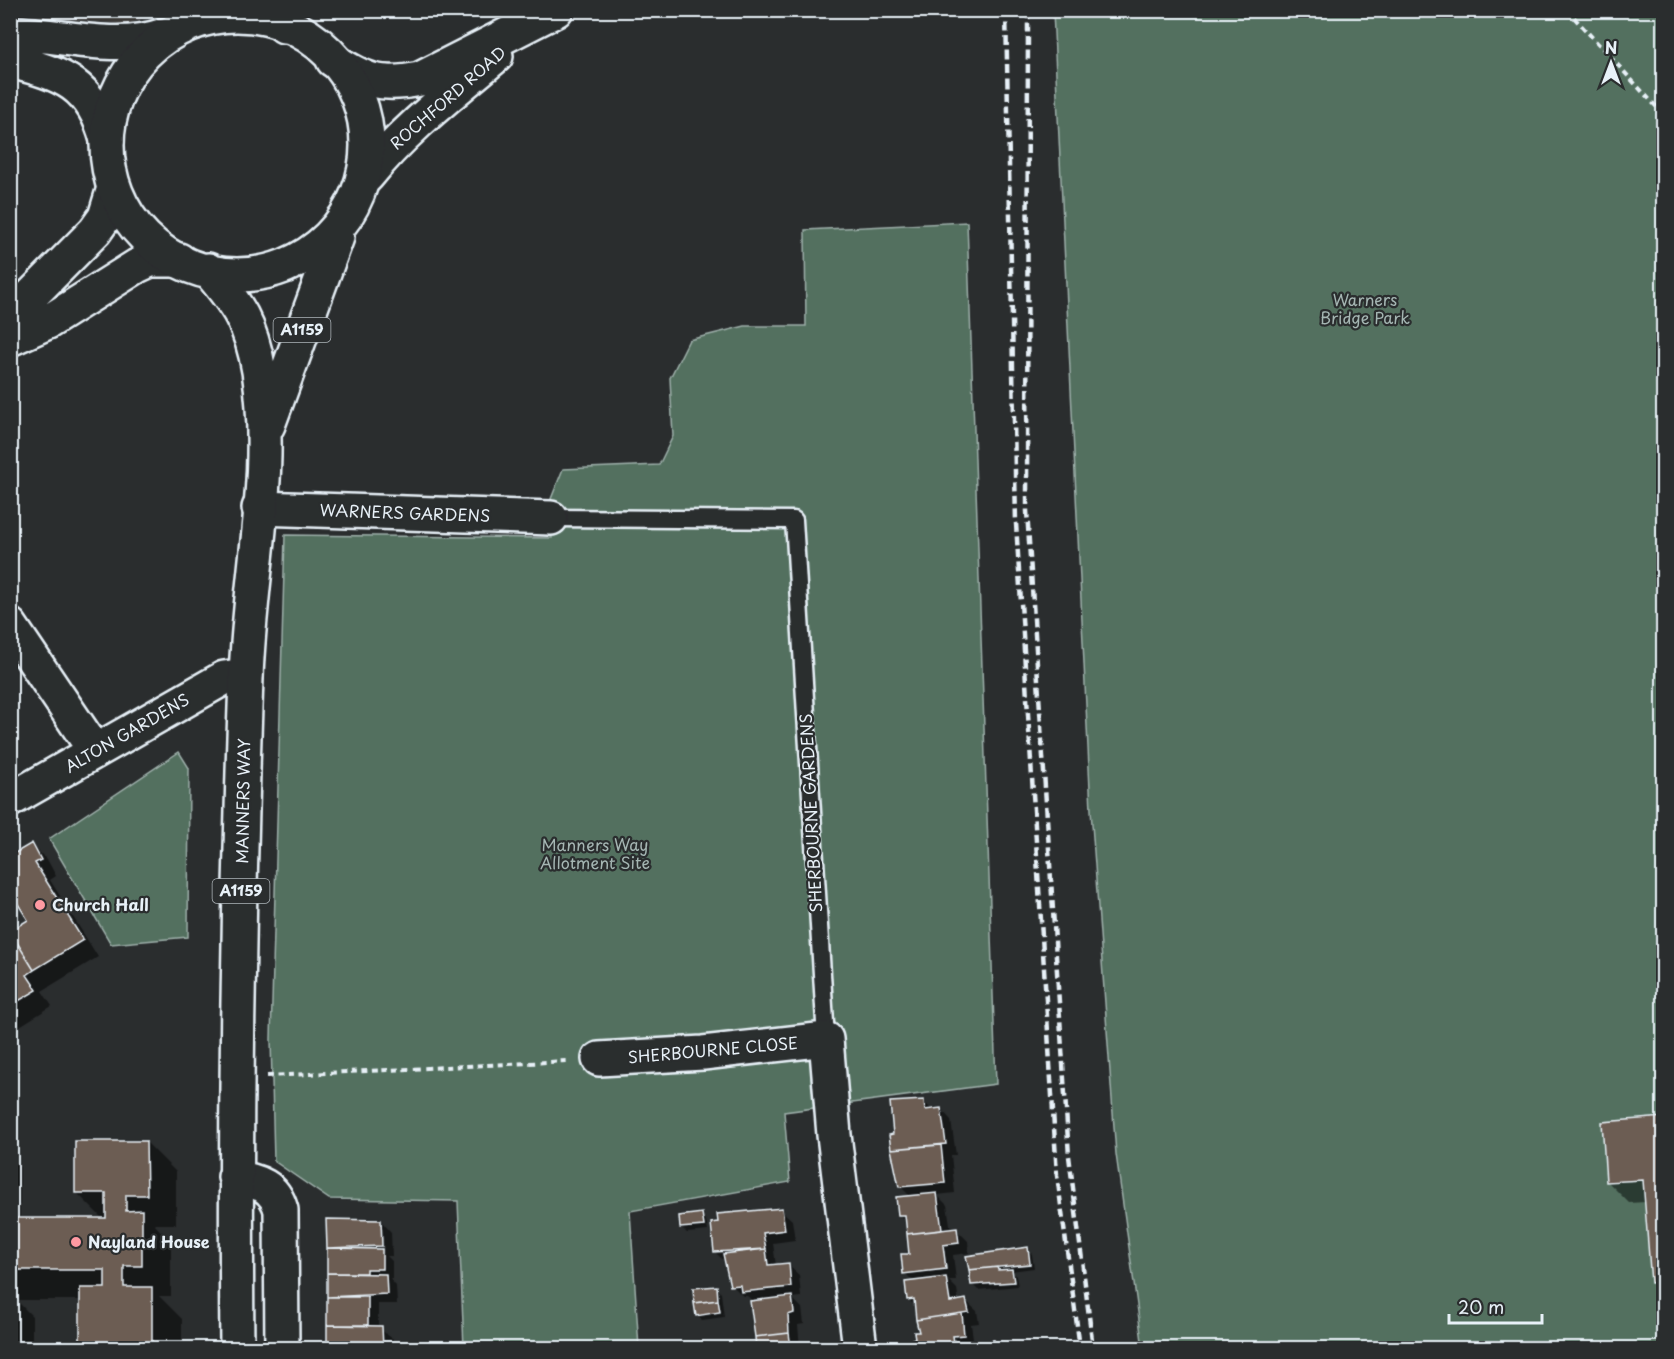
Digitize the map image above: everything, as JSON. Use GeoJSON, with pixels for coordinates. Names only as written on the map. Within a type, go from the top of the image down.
{"type":"FeatureCollection","features":[{"type":"Feature","properties":{"kind":"street","name":"A1159"},"geometry":{"type":"LineString","coordinates":[[243,15],[275,18],[333,60],[355,90],[363,109],[370,145],[367,176],[356,202],[341,227],[324,247],[303,261],[267,272],[240,274],[194,265],[140,232],[127,217],[112,191],[107,172],[110,117],[122,84],[143,52],[181,23],[203,18],[243,15]]}},
{"type":"Feature","properties":{"kind":"street","name":"ROCHFORD ROAD"},"geometry":{"type":"LineString","coordinates":[[333,60],[371,81],[402,83],[420,79],[545,17]]}},
{"type":"Feature","properties":{"kind":"street","name":"ROCHFORD ROAD"},"geometry":{"type":"LineString","coordinates":[[367,176],[389,149],[416,123],[545,17]]}},
{"type":"Feature","properties":{"kind":"street"},"geometry":{"type":"LineString","coordinates":[[10,34],[36,34],[109,43],[146,41],[181,23]]}},
{"type":"Feature","properties":{"kind":"street"},"geometry":{"type":"LineString","coordinates":[[10,61],[46,70],[75,84],[96,108],[107,140]]}},
{"type":"Feature","properties":{"kind":"street"},"geometry":{"type":"LineString","coordinates":[[10,317],[95,231],[105,217],[112,191]]}},
{"type":"Feature","properties":{"kind":"street","name":"MANNERS WAY"},"geometry":{"type":"LineString","coordinates":[[264,435],[341,227]]}},
{"type":"Feature","properties":{"kind":"street"},"geometry":{"type":"LineString","coordinates":[[10,339],[48,322],[150,260],[194,265]]}},
{"type":"Feature","properties":{"kind":"street","name":"MANNERS WAY"},"geometry":{"type":"LineString","coordinates":[[194,265],[234,300],[247,323],[259,371],[264,435],[246,675],[235,1177],[237,1348]]}},
{"type":"Feature","properties":{"kind":"street","name":"WARNERS GARDENS"},"geometry":{"type":"LineString","coordinates":[[259,508],[551,518]]}},
{"type":"Feature","properties":{"kind":"street"},"geometry":{"type":"LineString","coordinates":[[10,626],[95,751]]}},
{"type":"Feature","properties":{"kind":"street","name":"ALTON GARDENS"},"geometry":{"type":"LineString","coordinates":[[10,800],[224,678],[246,675]]}},
{"type":"Feature","properties":{"kind":"street","name":"SHERBOURNE CLOSE"},"geometry":{"type":"LineString","coordinates":[[599,1059],[703,1053],[826,1039]]}},
{"type":"Feature","properties":{"kind":"street","name":"SHERBOURNE GARDENS"},"geometry":{"type":"LineString","coordinates":[[826,1039],[834,1134],[860,1348]]}},
{"type":"Feature","properties":{"kind":"street"},"geometry":{"type":"LineString","coordinates":[[235,1177],[260,1182],[272,1191],[281,1210],[282,1348]]}},
{"type":"Feature","properties":{"kind":"lane","name":"SHERBOURNE GARDENS"},"geometry":{"type":"LineString","coordinates":[[551,518],[794,520],[826,1039]]}},
{"type":"Feature","properties":{"kind":"path"},"geometry":{"type":"LineString","coordinates":[[1567,10],[1664,116]]}},
{"type":"Feature","properties":{"kind":"path"},"geometry":{"type":"LineString","coordinates":[[237,1077],[599,1059]]}},
{"type":"Feature","properties":{"kind":"shaded area"},"geometry":{"type":"Polygon","coordinates":[[[11,10],[163,11],[127,24],[56,18],[11,10]]]}},
{"type":"Feature","properties":{"kind":"green space","name":"Warners Bridge Park"},"geometry":{"type":"Polygon","coordinates":[[[1053,11],[1663,11],[1663,1348],[1143,1348],[1116,1154],[1091,810],[1053,11]]]}},
{"type":"Feature","properties":{"kind":"green space","name":"Manners Way Allotment Site"},"geometry":{"type":"Polygon","coordinates":[[[967,222],[996,1084],[784,1112],[790,1182],[630,1211],[639,1348],[464,1348],[458,1201],[329,1199],[274,1161],[271,1039],[285,535],[552,538],[551,499],[563,469],[659,465],[673,436],[670,378],[689,340],[745,326],[806,326],[805,230],[967,222]]]}},
{"type":"Feature","properties":{"kind":"green space"},"geometry":{"type":"Polygon","coordinates":[[[179,752],[189,768],[188,937],[111,944],[49,839],[179,752]]]}},
{"type":"Feature","properties":{"kind":"building","name":"Church Hall"},"geometry":{"type":"Polygon","coordinates":[[[32,843],[41,860],[35,863],[83,940],[34,970],[10,931],[28,920],[10,891],[10,856],[32,843]]]}},
{"type":"Feature","properties":{"kind":"building"},"geometry":{"type":"Polygon","coordinates":[[[10,931],[34,970],[27,975],[37,990],[10,1006],[10,931]]]}},
{"type":"Feature","properties":{"kind":"building"},"geometry":{"type":"Polygon","coordinates":[[[924,1100],[925,1110],[941,1108],[946,1144],[891,1149],[889,1135],[893,1134],[890,1102],[924,1100]]]}},
{"type":"Feature","properties":{"kind":"building"},"geometry":{"type":"Polygon","coordinates":[[[1664,1117],[1664,1282],[1651,1283],[1643,1180],[1606,1182],[1602,1122],[1664,1117]]]}},
{"type":"Feature","properties":{"kind":"building","name":"Nayland House"},"geometry":{"type":"Polygon","coordinates":[[[75,1141],[146,1141],[147,1195],[126,1195],[126,1211],[142,1210],[142,1266],[124,1266],[124,1287],[152,1287],[152,1348],[80,1348],[80,1288],[105,1288],[105,1270],[10,1270],[10,1218],[106,1218],[106,1193],[75,1193],[75,1141]]]}},
{"type":"Feature","properties":{"kind":"building"},"geometry":{"type":"Polygon","coordinates":[[[941,1145],[945,1183],[899,1187],[891,1149],[941,1145]]]}},
{"type":"Feature","properties":{"kind":"building"},"geometry":{"type":"Polygon","coordinates":[[[937,1193],[942,1230],[907,1234],[905,1215],[898,1215],[896,1197],[937,1193]]]}},
{"type":"Feature","properties":{"kind":"building"},"geometry":{"type":"Polygon","coordinates":[[[782,1208],[785,1230],[763,1233],[766,1249],[714,1252],[711,1223],[718,1222],[717,1214],[782,1208]]]}},
{"type":"Feature","properties":{"kind":"building"},"geometry":{"type":"Polygon","coordinates":[[[702,1213],[704,1226],[680,1228],[679,1216],[702,1213]]]}},
{"type":"Feature","properties":{"kind":"building"},"geometry":{"type":"Polygon","coordinates":[[[326,1219],[381,1220],[382,1246],[327,1248],[326,1219]]]}},
{"type":"Feature","properties":{"kind":"building"},"geometry":{"type":"Polygon","coordinates":[[[957,1228],[959,1243],[943,1245],[946,1269],[903,1274],[901,1254],[909,1254],[907,1234],[957,1228]]]}},
{"type":"Feature","properties":{"kind":"building"},"geometry":{"type":"Polygon","coordinates":[[[1028,1247],[1030,1264],[969,1270],[966,1256],[1028,1247]]]}},
{"type":"Feature","properties":{"kind":"building"},"geometry":{"type":"Polygon","coordinates":[[[327,1248],[382,1249],[382,1269],[366,1269],[366,1273],[327,1273],[327,1248]]]}},
{"type":"Feature","properties":{"kind":"building"},"geometry":{"type":"Polygon","coordinates":[[[766,1249],[768,1265],[789,1263],[791,1287],[741,1292],[740,1285],[730,1286],[723,1254],[766,1249]]]}},
{"type":"Feature","properties":{"kind":"building"},"geometry":{"type":"Polygon","coordinates":[[[997,1267],[998,1270],[1012,1269],[1014,1282],[971,1285],[969,1270],[997,1267]]]}},
{"type":"Feature","properties":{"kind":"building"},"geometry":{"type":"Polygon","coordinates":[[[327,1273],[386,1274],[387,1294],[327,1297],[327,1273]]]}},
{"type":"Feature","properties":{"kind":"building"},"geometry":{"type":"Polygon","coordinates":[[[946,1277],[950,1302],[966,1299],[969,1312],[916,1320],[914,1299],[907,1300],[905,1282],[946,1277]]]}},
{"type":"Feature","properties":{"kind":"building"},"geometry":{"type":"Polygon","coordinates":[[[717,1286],[718,1300],[694,1303],[693,1288],[717,1286]]]}},
{"type":"Feature","properties":{"kind":"building"},"geometry":{"type":"Polygon","coordinates":[[[792,1296],[794,1313],[788,1315],[789,1333],[755,1337],[750,1301],[792,1296]]]}},
{"type":"Feature","properties":{"kind":"building"},"geometry":{"type":"Polygon","coordinates":[[[327,1297],[368,1297],[368,1325],[327,1325],[327,1297]]]}},
{"type":"Feature","properties":{"kind":"building"},"geometry":{"type":"Polygon","coordinates":[[[718,1300],[720,1312],[696,1316],[694,1303],[718,1300]]]}},
{"type":"Feature","properties":{"kind":"building"},"geometry":{"type":"Polygon","coordinates":[[[962,1313],[964,1335],[953,1336],[955,1348],[913,1348],[914,1332],[919,1332],[916,1320],[962,1313]]]}},
{"type":"Feature","properties":{"kind":"building"},"geometry":{"type":"Polygon","coordinates":[[[327,1325],[382,1326],[383,1348],[327,1348],[327,1325]]]}},
{"type":"Feature","properties":{"kind":"building"},"geometry":{"type":"Polygon","coordinates":[[[789,1333],[791,1348],[756,1348],[755,1337],[789,1333]]]}},
{"type":"Feature","properties":{"kind":"building"},"geometry":{"type":"Polygon","coordinates":[[[994,1340],[995,1348],[972,1348],[972,1344],[994,1340]]]}},
{"type":"Feature","properties":{"kind":"railway"},"geometry":{"type":"LineString","coordinates":[[1006,10],[1016,523],[1057,1175],[1080,1348]]}},
{"type":"Feature","properties":{"kind":"railway"},"geometry":{"type":"LineString","coordinates":[[1028,10],[1027,511],[1069,1156],[1093,1348]]}},
{"type":"Feature","properties":{"kind":"place","name":"Church Hall"},"geometry":{"type":"Point","coordinates":[40,905]}},
{"type":"Feature","properties":{"kind":"place","name":"Nayland House"},"geometry":{"type":"Point","coordinates":[76,1242]}}]}
